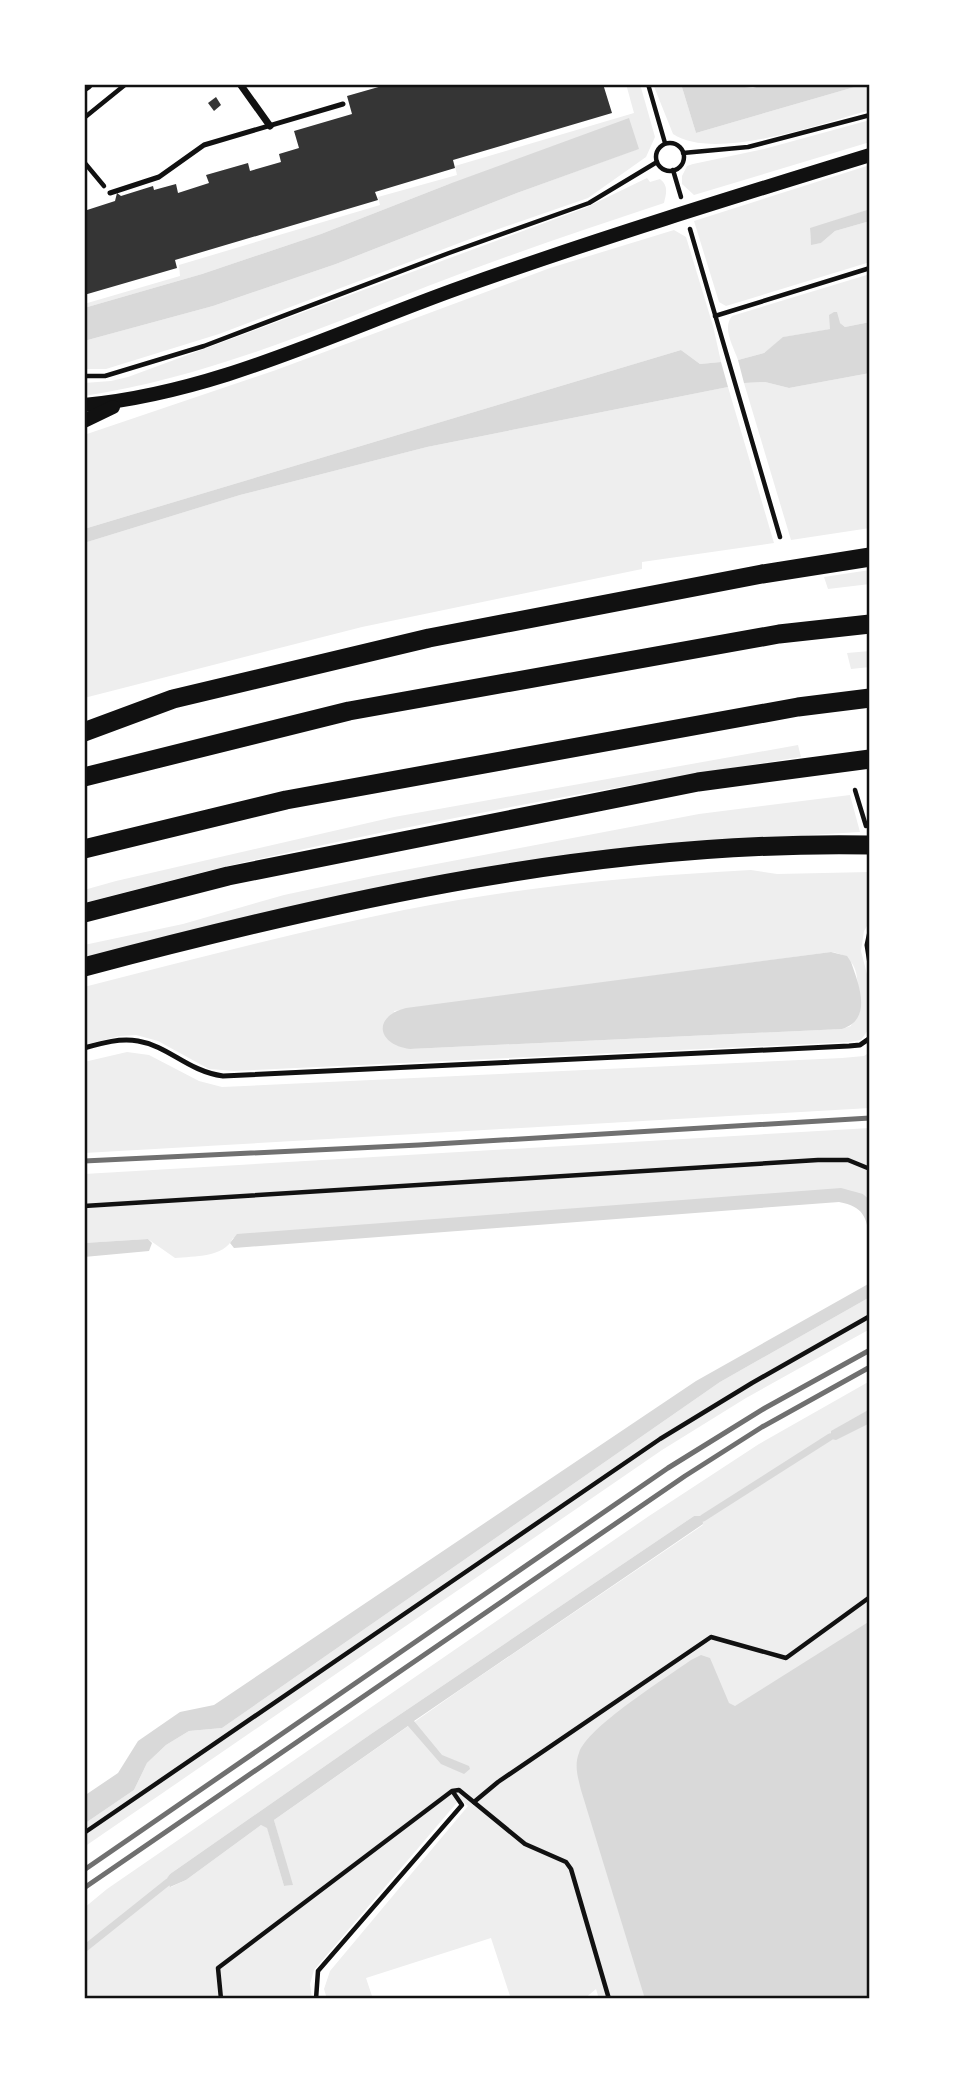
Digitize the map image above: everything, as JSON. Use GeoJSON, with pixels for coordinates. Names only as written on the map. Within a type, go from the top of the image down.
{"type":"FeatureCollection","features":[{"type":"Feature","properties":{"kind":"highway"},"geometry":{"type":"LineString","coordinates":[[84,732],[173,699],[429,638],[762,574],[870,557]]}},
{"type":"Feature","properties":{"kind":"highway"},"geometry":{"type":"LineString","coordinates":[[84,778],[349,710],[779,634],[870,624]]}},
{"type":"Feature","properties":{"kind":"highway"},"geometry":{"type":"LineString","coordinates":[[84,849],[286,800],[798,707],[864,698]]}},
{"type":"Feature","properties":{"kind":"highway"},"geometry":{"type":"LineString","coordinates":[[84,913],[255,870],[698,782],[870,759]]}},
{"type":"Feature","properties":{"kind":"highway"},"geometry":{"type":"LineString","coordinates":[[84,967],[285,916],[413,888],[535,867],[684,852],[870,845]]}},
{"type":"Feature","properties":{"kind":"main road"},"geometry":{"type":"LineString","coordinates":[[84,405],[124,402],[178,389],[262,362],[460,287],[691,209],[870,155]]}},
{"type":"Feature","properties":{"kind":"main road"},"geometry":{"type":"LineString","coordinates":[[84,421],[124,402]]}},
{"type":"Feature","properties":{"kind":"street"},"geometry":{"type":"LineString","coordinates":[[240,84],[270,126]]}},
{"type":"Feature","properties":{"kind":"lane"},"geometry":{"type":"LineString","coordinates":[[110,193],[159,177],[204,145],[343,104]]}},
{"type":"Feature","properties":{"kind":"lane"},"geometry":{"type":"LineString","coordinates":[[870,931],[867,945],[870,964]]}},
{"type":"Feature","properties":{"kind":"lane"},"geometry":{"type":"LineString","coordinates":[[84,1048],[115,1040],[138,1041],[159,1048],[199,1071],[223,1076],[849,1046],[860,1045],[870,1038]]}},
{"type":"Feature","properties":{"kind":"path"},"geometry":{"type":"LineString","coordinates":[[84,118],[126,84]]}},
{"type":"Feature","properties":{"kind":"path"},"geometry":{"type":"LineString","coordinates":[[648,84],[665,143]]}},
{"type":"Feature","properties":{"kind":"path"},"geometry":{"type":"LineString","coordinates":[[683,153],[748,147],[870,115]]}},
{"type":"Feature","properties":{"kind":"path"},"geometry":{"type":"LineString","coordinates":[[665,143],[680,146],[683,153],[679,167],[673,170],[667,170],[657,162],[656,155],[665,143]]}},
{"type":"Feature","properties":{"kind":"path"},"geometry":{"type":"LineString","coordinates":[[84,376],[105,376],[204,346],[589,203],[657,162]]}},
{"type":"Feature","properties":{"kind":"path"},"geometry":{"type":"LineString","coordinates":[[86,163],[110,193]]}},
{"type":"Feature","properties":{"kind":"path"},"geometry":{"type":"LineString","coordinates":[[673,170],[691,209]]}},
{"type":"Feature","properties":{"kind":"path"},"geometry":{"type":"LineString","coordinates":[[688,223],[780,537]]}},
{"type":"Feature","properties":{"kind":"path"},"geometry":{"type":"LineString","coordinates":[[715,316],[870,268]]}},
{"type":"Feature","properties":{"kind":"path"},"geometry":{"type":"LineString","coordinates":[[855,790],[870,838]]}},
{"type":"Feature","properties":{"kind":"path"},"geometry":{"type":"LineString","coordinates":[[84,1206],[818,1160],[848,1160],[870,1169]]}},
{"type":"Feature","properties":{"kind":"path"},"geometry":{"type":"LineString","coordinates":[[84,1833],[660,1439],[870,1316]]}},
{"type":"Feature","properties":{"kind":"path"},"geometry":{"type":"LineString","coordinates":[[474,1802],[498,1782],[711,1637],[786,1658],[870,1597]]}},
{"type":"Feature","properties":{"kind":"path"},"geometry":{"type":"LineString","coordinates":[[222,1999],[218,1968],[452,1791],[458,1790],[525,1844],[566,1863],[572,1869],[610,1999]]}},
{"type":"Feature","properties":{"kind":"path"},"geometry":{"type":"LineString","coordinates":[[316,1999],[318,1971],[461,1805],[452,1791]]}},
{"type":"Feature","properties":{"kind":"shaded area"},"geometry":{"type":"Polygon","coordinates":[[[626,84],[640,84],[655,137],[646,157],[588,198],[478,236],[219,334],[106,369],[84,369],[84,341],[213,306],[336,264],[638,149],[449,184],[321,234],[202,274],[84,308],[84,304],[180,276],[179,265],[380,205],[378,197],[457,175],[455,166],[634,113],[626,84]]]}},
{"type":"Feature","properties":{"kind":"shaded area"},"geometry":{"type":"Polygon","coordinates":[[[653,84],[681,84],[696,133],[865,84],[870,84],[870,110],[770,137],[715,144],[692,142],[673,134],[653,84]]]}},
{"type":"Feature","properties":{"kind":"shaded area"},"geometry":{"type":"Polygon","coordinates":[[[681,84],[720,84],[753,88],[767,84],[865,84],[696,133],[681,84]]]}},
{"type":"Feature","properties":{"kind":"shaded area"},"geometry":{"type":"Polygon","coordinates":[[[629,118],[639,149],[517,193],[336,264],[213,306],[84,341],[84,308],[202,274],[321,234],[629,118]]]}},
{"type":"Feature","properties":{"kind":"shaded area"},"geometry":{"type":"Polygon","coordinates":[[[870,120],[870,142],[694,195],[682,184],[682,176],[687,166],[764,149],[870,120]]]}},
{"type":"Feature","properties":{"kind":"shaded area"},"geometry":{"type":"Polygon","coordinates":[[[870,165],[870,209],[810,229],[811,244],[821,243],[835,231],[870,221],[870,262],[726,306],[719,302],[694,221],[870,165]]]}},
{"type":"Feature","properties":{"kind":"shaded area"},"geometry":{"type":"Polygon","coordinates":[[[647,178],[650,182],[660,179],[665,184],[664,203],[487,264],[259,351],[172,377],[84,396],[84,383],[128,377],[585,208],[647,178]]]}},
{"type":"Feature","properties":{"kind":"shaded area"},"geometry":{"type":"Polygon","coordinates":[[[870,209],[870,221],[835,231],[821,243],[811,245],[810,228],[870,209]]]}},
{"type":"Feature","properties":{"kind":"shaded area"},"geometry":{"type":"Polygon","coordinates":[[[674,230],[686,237],[721,362],[700,364],[681,350],[84,529],[84,435],[276,370],[550,268],[674,230]]]}},
{"type":"Feature","properties":{"kind":"shaded area"},"geometry":{"type":"Polygon","coordinates":[[[870,274],[870,322],[845,327],[840,323],[831,329],[784,337],[764,353],[738,360],[728,332],[732,316],[870,274]]]}},
{"type":"Feature","properties":{"kind":"shaded area"},"geometry":{"type":"Polygon","coordinates":[[[837,312],[840,323],[845,327],[870,322],[870,373],[789,388],[765,382],[744,383],[738,360],[764,353],[783,337],[830,329],[829,315],[837,312]]]}},
{"type":"Feature","properties":{"kind":"shaded area"},"geometry":{"type":"Polygon","coordinates":[[[681,350],[700,364],[721,362],[728,387],[427,447],[240,495],[84,543],[84,529],[681,350]]]}},
{"type":"Feature","properties":{"kind":"shaded area"},"geometry":{"type":"Polygon","coordinates":[[[870,373],[870,528],[791,540],[744,383],[765,382],[789,388],[870,373]]]}},
{"type":"Feature","properties":{"kind":"shaded area"},"geometry":{"type":"Polygon","coordinates":[[[728,387],[774,543],[642,562],[642,569],[362,627],[84,698],[84,543],[240,495],[427,447],[728,387]]]}},
{"type":"Feature","properties":{"kind":"shaded area"},"geometry":{"type":"Polygon","coordinates":[[[870,570],[870,584],[828,589],[824,577],[870,570]]]}},
{"type":"Feature","properties":{"kind":"shaded area"},"geometry":{"type":"Polygon","coordinates":[[[870,651],[870,667],[851,669],[847,653],[870,651]]]}},
{"type":"Feature","properties":{"kind":"shaded area"},"geometry":{"type":"Polygon","coordinates":[[[798,745],[801,757],[593,792],[386,832],[249,861],[84,903],[84,890],[116,881],[394,817],[798,745]]]}},
{"type":"Feature","properties":{"kind":"shaded area"},"geometry":{"type":"Polygon","coordinates":[[[850,795],[860,832],[651,844],[417,879],[84,960],[84,945],[183,924],[284,895],[699,814],[850,795]]]}},
{"type":"Feature","properties":{"kind":"shaded area"},"geometry":{"type":"Polygon","coordinates":[[[707,872],[870,872],[870,921],[864,931],[861,951],[870,986],[870,1027],[861,1040],[234,1071],[209,1069],[158,1041],[136,1035],[84,1045],[84,987],[283,937],[447,902],[620,879],[707,872]],[[831,952],[394,1011],[410,1049],[842,1029],[851,1026],[858,982],[851,962],[843,955],[831,952]]]}},
{"type":"Feature","properties":{"kind":"shaded area"},"geometry":{"type":"Polygon","coordinates":[[[831,952],[847,956],[860,991],[861,1009],[858,1018],[842,1029],[410,1049],[391,1042],[385,1037],[383,1030],[387,1018],[406,1008],[831,952]]]}},
{"type":"Feature","properties":{"kind":"shaded area"},"geometry":{"type":"Polygon","coordinates":[[[127,1052],[149,1055],[199,1081],[222,1087],[842,1058],[864,1056],[870,1052],[870,1108],[84,1153],[84,1062],[127,1052]]]}},
{"type":"Feature","properties":{"kind":"shaded area"},"geometry":{"type":"Polygon","coordinates":[[[870,1128],[870,1200],[863,1194],[233,1238],[229,1245],[216,1253],[175,1258],[148,1239],[84,1243],[84,1174],[870,1128]]]}},
{"type":"Feature","properties":{"kind":"shaded area"},"geometry":{"type":"Polygon","coordinates":[[[841,1188],[863,1194],[870,1200],[870,1240],[867,1225],[859,1210],[839,1202],[234,1248],[230,1243],[237,1234],[841,1188]]]}},
{"type":"Feature","properties":{"kind":"shaded area"},"geometry":{"type":"Polygon","coordinates":[[[148,1239],[152,1243],[149,1251],[84,1257],[84,1243],[148,1239]]]}},
{"type":"Feature","properties":{"kind":"shaded area"},"geometry":{"type":"Polygon","coordinates":[[[870,1283],[870,1297],[720,1382],[222,1728],[189,1731],[166,1745],[147,1763],[134,1790],[84,1824],[84,1796],[118,1773],[138,1741],[180,1712],[214,1705],[696,1381],[870,1283]]]}},
{"type":"Feature","properties":{"kind":"shaded area"},"geometry":{"type":"Polygon","coordinates":[[[870,1297],[870,1329],[746,1398],[662,1450],[84,1847],[84,1824],[134,1790],[147,1763],[166,1745],[189,1731],[222,1728],[720,1382],[870,1297]]]}},
{"type":"Feature","properties":{"kind":"shaded area"},"geometry":{"type":"Polygon","coordinates":[[[870,1381],[870,1999],[599,1999],[596,1989],[584,1999],[511,1999],[491,1938],[366,1978],[373,1999],[327,1999],[324,1989],[330,1971],[468,1806],[460,1799],[314,1970],[310,1984],[312,1999],[84,1999],[84,1908],[107,1889],[649,1516],[759,1444],[870,1381]],[[694,1516],[371,1734],[170,1874],[167,1878],[171,1887],[186,1880],[261,1825],[267,1827],[284,1886],[292,1885],[274,1820],[703,1525],[699,1516],[694,1516]]]}},
{"type":"Feature","properties":{"kind":"shaded area"},"geometry":{"type":"Polygon","coordinates":[[[870,1409],[870,1423],[836,1440],[831,1439],[831,1431],[870,1409]]]}},
{"type":"Feature","properties":{"kind":"shaded area"},"geometry":{"type":"Polygon","coordinates":[[[694,1516],[702,1516],[703,1524],[414,1721],[442,1755],[469,1766],[470,1769],[464,1774],[441,1764],[408,1726],[274,1820],[293,1885],[284,1886],[267,1828],[261,1825],[186,1880],[170,1887],[167,1878],[170,1874],[371,1734],[694,1516]]]}},
{"type":"Feature","properties":{"kind":"shaded area"},"geometry":{"type":"Polygon","coordinates":[[[870,1621],[870,1999],[645,1999],[579,1781],[578,1758],[585,1742],[611,1717],[701,1655],[710,1658],[729,1703],[735,1706],[870,1621]]]}},
{"type":"Feature","properties":{"kind":"building"},"geometry":{"type":"Polygon","coordinates":[[[389,84],[603,84],[612,113],[453,160],[455,168],[375,192],[378,200],[175,260],[177,268],[84,295],[84,211],[115,201],[117,193],[121,196],[153,186],[154,190],[176,184],[178,193],[209,183],[206,175],[248,163],[250,171],[281,162],[279,154],[299,148],[294,131],[352,114],[347,96],[389,84]]]}},
{"type":"Feature","properties":{"kind":"building"},"geometry":{"type":"Polygon","coordinates":[[[216,97],[221,105],[214,111],[208,103],[216,97]]]}},
{"type":"Feature","properties":{"kind":"waterway"},"geometry":{"type":"LineString","coordinates":[[703,1518],[830,1437]]}},
{"type":"Feature","properties":{"kind":"waterway"},"geometry":{"type":"LineString","coordinates":[[84,1949],[168,1882]]}},
{"type":"Feature","properties":{"kind":"railway"},"geometry":{"type":"LineString","coordinates":[[84,1161],[419,1145],[870,1118]]}},
{"type":"Feature","properties":{"kind":"railway"},"geometry":{"type":"LineString","coordinates":[[84,1870],[668,1468],[765,1408],[870,1350]]}},
{"type":"Feature","properties":{"kind":"railway"},"geometry":{"type":"LineString","coordinates":[[84,1888],[685,1476],[762,1427],[870,1367]]}}]}
